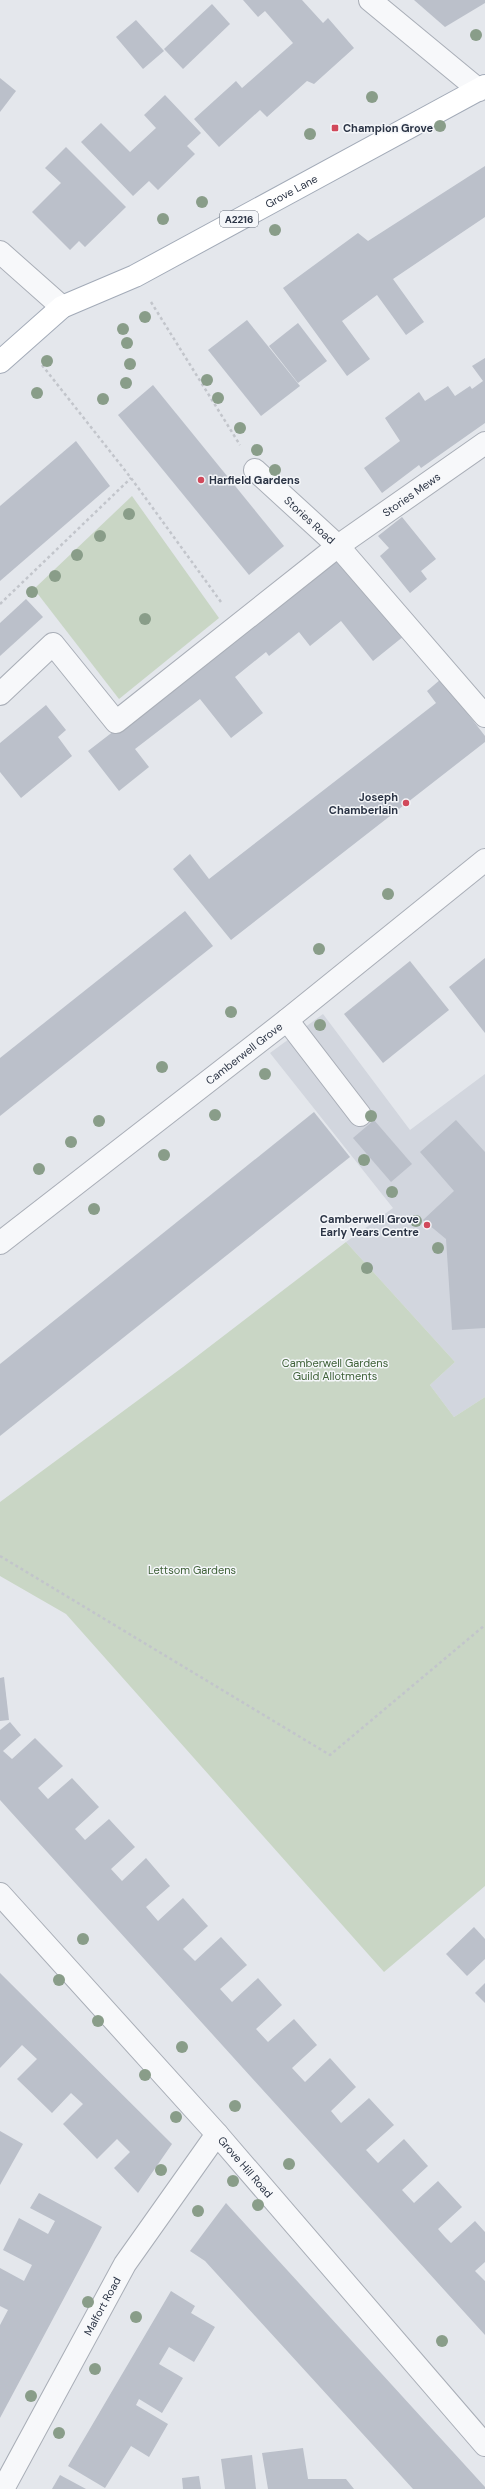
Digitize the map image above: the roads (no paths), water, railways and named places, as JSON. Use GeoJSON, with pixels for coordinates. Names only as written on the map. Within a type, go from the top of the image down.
{"type":"FeatureCollection","features":[{"type":"Feature","properties":{"kind":"main road","name":"Grove Lane"},"geometry":{"type":"LineString","coordinates":[[0,362],[62,307],[135,276],[482,88]]}},
{"type":"Feature","properties":{"kind":"street"},"geometry":{"type":"LineString","coordinates":[[370,0],[482,88]]}},
{"type":"Feature","properties":{"kind":"street"},"geometry":{"type":"LineString","coordinates":[[0,252],[62,307]]}},
{"type":"Feature","properties":{"kind":"street","name":"Stories Mews"},"geometry":{"type":"LineString","coordinates":[[338,546],[485,443]]}},
{"type":"Feature","properties":{"kind":"street","name":"Stories Road"},"geometry":{"type":"LineString","coordinates":[[255,470],[338,546],[485,716]]}},
{"type":"Feature","properties":{"kind":"street"},"geometry":{"type":"LineString","coordinates":[[0,694],[53,644],[116,722],[338,546]]}},
{"type":"Feature","properties":{"kind":"street","name":"Camberwell Grove"},"geometry":{"type":"LineString","coordinates":[[0,1243],[287,1020],[485,860]]}},
{"type":"Feature","properties":{"kind":"street"},"geometry":{"type":"LineString","coordinates":[[287,1020],[360,1115]]}},
{"type":"Feature","properties":{"kind":"street","name":"Grove Hill Road"},"geometry":{"type":"LineString","coordinates":[[0,1894],[217,2134],[485,2445]]}},
{"type":"Feature","properties":{"kind":"street","name":"Malfort Road"},"geometry":{"type":"LineString","coordinates":[[3,2489],[125,2264],[217,2134]]}},
{"type":"Feature","properties":{"kind":"place","name":"Champion Grove"},"geometry":{"type":"Point","coordinates":[335,128]}},
{"type":"Feature","properties":{"kind":"place","name":"Harfield Gardens"},"geometry":{"type":"Point","coordinates":[201,480]}},
{"type":"Feature","properties":{"kind":"place","name":"Joseph Chamberlain"},"geometry":{"type":"Point","coordinates":[406,803]}},
{"type":"Feature","properties":{"kind":"place","name":"Camberwell Grove Early Years Centre"},"geometry":{"type":"Point","coordinates":[427,1225]}},
{"type":"Feature","properties":{"kind":"park label","name":"Camberwell Gardens Guild Allotments"},"geometry":{"type":"Point","coordinates":[335,1369]}},
{"type":"Feature","properties":{"kind":"park label","name":"Lettsom Gardens"},"geometry":{"type":"Point","coordinates":[192,1570]}}]}
